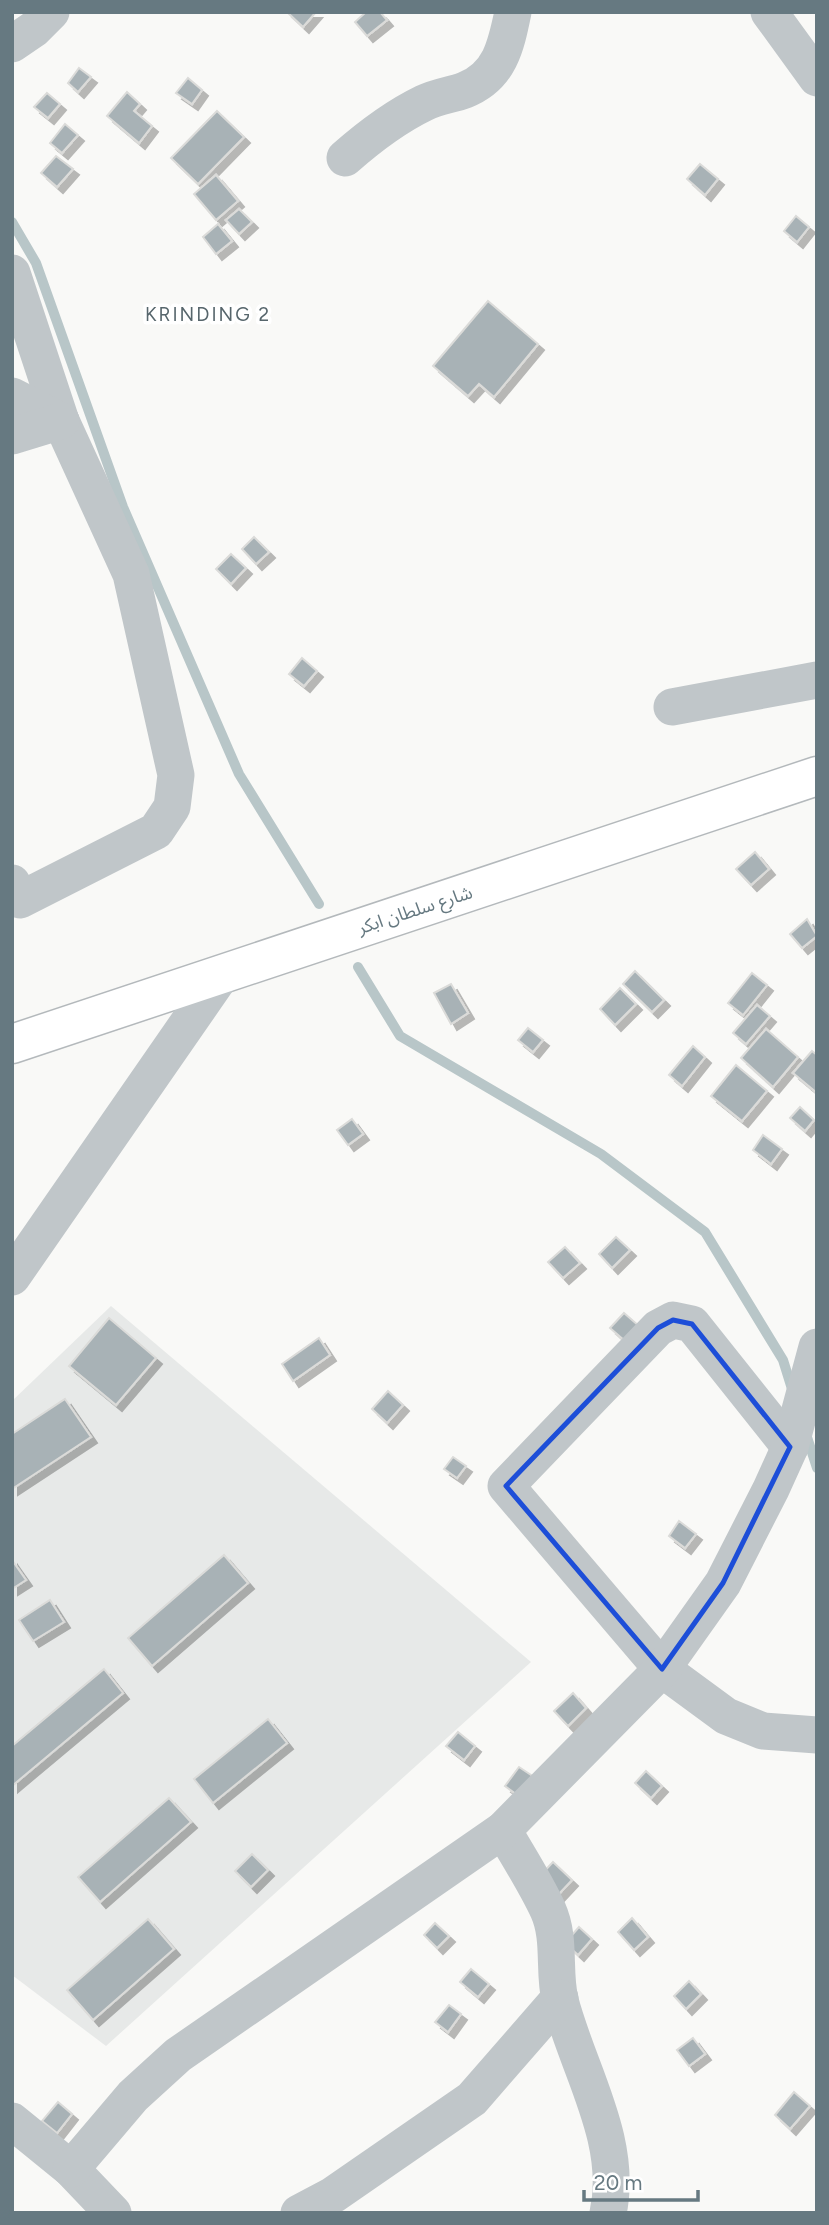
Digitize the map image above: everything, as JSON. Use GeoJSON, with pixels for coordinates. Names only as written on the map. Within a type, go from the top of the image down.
{"type":"FeatureCollection","features":[{"type":"Feature","properties":{"kind":"highway","name":"شارع سلطان ابكر"},"geometry":{"type":"LineString","coordinates":[[12,1044],[817,776]]}},
{"type":"Feature","properties":{"kind":"street"},"geometry":{"type":"LineString","coordinates":[[12,44],[34,29],[51,12]]}},
{"type":"Feature","properties":{"kind":"street"},"geometry":{"type":"LineString","coordinates":[[345,158],[403,114],[445,93],[477,85],[489,75],[505,51],[513,12]]}},
{"type":"Feature","properties":{"kind":"street"},"geometry":{"type":"LineString","coordinates":[[769,12],[817,78]]}},
{"type":"Feature","properties":{"kind":"street"},"geometry":{"type":"LineString","coordinates":[[12,273],[61,421],[131,574],[176,775],[172,807],[156,831],[20,900],[12,883]]}},
{"type":"Feature","properties":{"kind":"street"},"geometry":{"type":"LineString","coordinates":[[12,396],[61,421]]}},
{"type":"Feature","properties":{"kind":"street"},"geometry":{"type":"LineString","coordinates":[[12,436],[61,421]]}},
{"type":"Feature","properties":{"kind":"street"},"geometry":{"type":"LineString","coordinates":[[672,707],[817,680]]}},
{"type":"Feature","properties":{"kind":"street"},"geometry":{"type":"LineString","coordinates":[[12,1277],[222,974]]}},
{"type":"Feature","properties":{"kind":"street"},"geometry":{"type":"LineString","coordinates":[[790,1447],[692,1324],[673,1320],[658,1328],[506,1486],[662,1670],[726,1716],[763,1731],[817,1735]]}},
{"type":"Feature","properties":{"kind":"street"},"geometry":{"type":"LineString","coordinates":[[71,2169],[133,2096],[178,2055],[503,1830],[662,1670],[723,1583],[790,1447],[817,1347]]}},
{"type":"Feature","properties":{"kind":"street"},"geometry":{"type":"LineString","coordinates":[[503,1830],[549,1912],[558,1949],[559,1998],[592,2090],[608,2157],[611,2198],[608,2213]]}},
{"type":"Feature","properties":{"kind":"street"},"geometry":{"type":"LineString","coordinates":[[299,2213],[333,2195],[472,2099],[559,1998]]}},
{"type":"Feature","properties":{"kind":"street"},"geometry":{"type":"LineString","coordinates":[[13,2124],[71,2169],[113,2213]]}},
{"type":"Feature","properties":{"kind":"highlighted area"},"geometry":{"type":"Polygon","coordinates":[[[673,1320],[692,1324],[790,1447],[723,1583],[662,1669],[506,1486],[658,1328],[673,1320]]]}},
{"type":"Feature","properties":{"kind":"shaded area"},"geometry":{"type":"Polygon","coordinates":[[[111,1306],[531,1662],[106,2046],[12,1975],[12,1401],[111,1306]]]}},
{"type":"Feature","properties":{"kind":"building"},"geometry":{"type":"Polygon","coordinates":[[[287,12],[316,12],[303,27],[287,12]]]}},
{"type":"Feature","properties":{"kind":"building"},"geometry":{"type":"Polygon","coordinates":[[[366,12],[380,12],[387,20],[367,36],[355,22],[366,12]]]}},
{"type":"Feature","properties":{"kind":"building"},"geometry":{"type":"Polygon","coordinates":[[[79,68],[91,77],[78,92],[68,83],[79,68]]]}},
{"type":"Feature","properties":{"kind":"building"},"geometry":{"type":"Polygon","coordinates":[[[188,78],[202,90],[192,104],[176,93],[188,78]]]}},
{"type":"Feature","properties":{"kind":"building"},"geometry":{"type":"Polygon","coordinates":[[[127,92],[140,104],[134,111],[152,126],[139,143],[107,116],[127,92]]]}},
{"type":"Feature","properties":{"kind":"building"},"geometry":{"type":"Polygon","coordinates":[[[47,93],[60,104],[48,118],[34,107],[47,93]]]}},
{"type":"Feature","properties":{"kind":"building"},"geometry":{"type":"Polygon","coordinates":[[[217,111],[244,137],[198,184],[171,158],[217,111]]]}},
{"type":"Feature","properties":{"kind":"building"},"geometry":{"type":"Polygon","coordinates":[[[65,124],[78,135],[62,153],[50,143],[65,124]]]}},
{"type":"Feature","properties":{"kind":"building"},"geometry":{"type":"Polygon","coordinates":[[[56,156],[73,169],[57,187],[41,173],[56,156]]]}},
{"type":"Feature","properties":{"kind":"building"},"geometry":{"type":"Polygon","coordinates":[[[700,164],[718,179],[705,195],[687,179],[700,164]]]}},
{"type":"Feature","properties":{"kind":"building"},"geometry":{"type":"Polygon","coordinates":[[[216,175],[238,201],[216,220],[194,194],[216,175]]]}},
{"type":"Feature","properties":{"kind":"building"},"geometry":{"type":"Polygon","coordinates":[[[239,209],[252,222],[239,234],[226,220],[239,209]]]}},
{"type":"Feature","properties":{"kind":"building"},"geometry":{"type":"Polygon","coordinates":[[[796,216],[809,227],[797,242],[784,231],[796,216]]]}},
{"type":"Feature","properties":{"kind":"building"},"geometry":{"type":"Polygon","coordinates":[[[218,224],[232,241],[216,254],[203,237],[218,224]]]}},
{"type":"Feature","properties":{"kind":"building"},"geometry":{"type":"Polygon","coordinates":[[[488,301],[538,344],[494,397],[479,384],[468,396],[433,366],[488,301]]]}},
{"type":"Feature","properties":{"kind":"building"},"geometry":{"type":"Polygon","coordinates":[[[254,537],[269,552],[256,564],[242,549],[254,537]]]}},
{"type":"Feature","properties":{"kind":"building"},"geometry":{"type":"Polygon","coordinates":[[[231,554],[246,568],[231,584],[216,569],[231,554]]]}},
{"type":"Feature","properties":{"kind":"building"},"geometry":{"type":"Polygon","coordinates":[[[302,658],[317,671],[304,686],[289,674],[302,658]]]}},
{"type":"Feature","properties":{"kind":"building"},"geometry":{"type":"Polygon","coordinates":[[[755,852],[769,869],[751,885],[736,869],[755,852]]]}},
{"type":"Feature","properties":{"kind":"building"},"geometry":{"type":"Polygon","coordinates":[[[807,919],[817,936],[802,948],[790,934],[807,919]]]}},
{"type":"Feature","properties":{"kind":"building"},"geometry":{"type":"Polygon","coordinates":[[[635,971],[664,1000],[652,1012],[623,984],[635,971]]]}},
{"type":"Feature","properties":{"kind":"building"},"geometry":{"type":"Polygon","coordinates":[[[752,973],[767,985],[743,1015],[728,1003],[752,973]]]}},
{"type":"Feature","properties":{"kind":"building"},"geometry":{"type":"Polygon","coordinates":[[[451,984],[468,1013],[451,1024],[434,993],[451,984]]]}},
{"type":"Feature","properties":{"kind":"building"},"geometry":{"type":"Polygon","coordinates":[[[620,988],[636,1004],[615,1025],[600,1009],[620,988]]]}},
{"type":"Feature","properties":{"kind":"building"},"geometry":{"type":"Polygon","coordinates":[[[757,1005],[770,1016],[746,1044],[733,1033],[757,1005]]]}},
{"type":"Feature","properties":{"kind":"building"},"geometry":{"type":"Polygon","coordinates":[[[528,1028],[543,1040],[533,1052],[518,1040],[528,1028]]]}},
{"type":"Feature","properties":{"kind":"building"},"geometry":{"type":"Polygon","coordinates":[[[766,1029],[798,1057],[773,1087],[741,1058],[766,1029]]]}},
{"type":"Feature","properties":{"kind":"building"},"geometry":{"type":"Polygon","coordinates":[[[693,1046],[705,1057],[682,1086],[669,1075],[693,1046]]]}},
{"type":"Feature","properties":{"kind":"building"},"geometry":{"type":"Polygon","coordinates":[[[812,1051],[817,1055],[817,1093],[793,1073],[812,1051]]]}},
{"type":"Feature","properties":{"kind":"building"},"geometry":{"type":"Polygon","coordinates":[[[736,1065],[767,1091],[742,1121],[711,1096],[736,1065]]]}},
{"type":"Feature","properties":{"kind":"building"},"geometry":{"type":"Polygon","coordinates":[[[800,1107],[814,1120],[805,1131],[790,1118],[800,1107]]]}},
{"type":"Feature","properties":{"kind":"building"},"geometry":{"type":"Polygon","coordinates":[[[352,1119],[363,1134],[348,1145],[337,1130],[352,1119]]]}},
{"type":"Feature","properties":{"kind":"building"},"geometry":{"type":"Polygon","coordinates":[[[763,1135],[782,1149],[771,1164],[753,1150],[763,1135]]]}},
{"type":"Feature","properties":{"kind":"building"},"geometry":{"type":"Polygon","coordinates":[[[616,1237],[630,1250],[612,1268],[599,1254],[616,1237]]]}},
{"type":"Feature","properties":{"kind":"building"},"geometry":{"type":"Polygon","coordinates":[[[565,1247],[580,1263],[563,1278],[548,1262],[565,1247]]]}},
{"type":"Feature","properties":{"kind":"building"},"geometry":{"type":"Polygon","coordinates":[[[624,1313],[639,1326],[625,1341],[610,1328],[624,1313]]]}},
{"type":"Feature","properties":{"kind":"building"},"geometry":{"type":"Polygon","coordinates":[[[109,1318],[156,1358],[116,1405],[69,1366],[109,1318]]]}},
{"type":"Feature","properties":{"kind":"building"},"geometry":{"type":"Polygon","coordinates":[[[319,1338],[330,1355],[293,1381],[282,1364],[319,1338]]]}},
{"type":"Feature","properties":{"kind":"building"},"geometry":{"type":"Polygon","coordinates":[[[388,1391],[403,1405],[387,1423],[372,1409],[388,1391]]]}},
{"type":"Feature","properties":{"kind":"building"},"geometry":{"type":"Polygon","coordinates":[[[65,1399],[91,1437],[12,1489],[12,1434],[65,1399]]]}},
{"type":"Feature","properties":{"kind":"building"},"geometry":{"type":"Polygon","coordinates":[[[453,1457],[466,1466],[457,1478],[444,1469],[453,1457]]]}},
{"type":"Feature","properties":{"kind":"building"},"geometry":{"type":"Polygon","coordinates":[[[679,1521],[696,1534],[685,1548],[669,1536],[679,1521]]]}},
{"type":"Feature","properties":{"kind":"building"},"geometry":{"type":"Polygon","coordinates":[[[224,1555],[248,1583],[152,1666],[128,1638],[224,1555]]]}},
{"type":"Feature","properties":{"kind":"building"},"geometry":{"type":"Polygon","coordinates":[[[12,1560],[26,1580],[12,1589],[12,1560]]]}},
{"type":"Feature","properties":{"kind":"building"},"geometry":{"type":"Polygon","coordinates":[[[50,1600],[64,1622],[33,1641],[19,1620],[50,1600]]]}},
{"type":"Feature","properties":{"kind":"building"},"geometry":{"type":"Polygon","coordinates":[[[104,1669],[123,1693],[12,1786],[12,1746],[104,1669]]]}},
{"type":"Feature","properties":{"kind":"building"},"geometry":{"type":"Polygon","coordinates":[[[573,1693],[586,1708],[568,1726],[554,1711],[573,1693]]]}},
{"type":"Feature","properties":{"kind":"building"},"geometry":{"type":"Polygon","coordinates":[[[268,1719],[287,1743],[213,1803],[194,1779],[268,1719]]]}},
{"type":"Feature","properties":{"kind":"building"},"geometry":{"type":"Polygon","coordinates":[[[458,1732],[475,1746],[464,1760],[446,1746],[458,1732]]]}},
{"type":"Feature","properties":{"kind":"building"},"geometry":{"type":"Polygon","coordinates":[[[519,1767],[534,1777],[520,1797],[505,1786],[519,1767]]]}},
{"type":"Feature","properties":{"kind":"building"},"geometry":{"type":"Polygon","coordinates":[[[646,1771],[662,1786],[651,1798],[635,1783],[646,1771]]]}},
{"type":"Feature","properties":{"kind":"building"},"geometry":{"type":"Polygon","coordinates":[[[169,1798],[191,1822],[100,1902],[78,1877],[169,1798]]]}},
{"type":"Feature","properties":{"kind":"building"},"geometry":{"type":"Polygon","coordinates":[[[252,1854],[268,1870],[251,1887],[235,1871],[252,1854]]]}},
{"type":"Feature","properties":{"kind":"building"},"geometry":{"type":"Polygon","coordinates":[[[553,1862],[572,1880],[557,1896],[538,1878],[553,1862]]]}},
{"type":"Feature","properties":{"kind":"building"},"geometry":{"type":"Polygon","coordinates":[[[632,1918],[648,1937],[634,1950],[618,1932],[632,1918]]]}},
{"type":"Feature","properties":{"kind":"building"},"geometry":{"type":"Polygon","coordinates":[[[148,1919],[174,1949],[93,2020],[67,1990],[148,1919]]]}},
{"type":"Feature","properties":{"kind":"building"},"geometry":{"type":"Polygon","coordinates":[[[435,1923],[449,1936],[437,1948],[424,1935],[435,1923]]]}},
{"type":"Feature","properties":{"kind":"building"},"geometry":{"type":"Polygon","coordinates":[[[579,1927],[592,1939],[578,1955],[565,1943],[579,1927]]]}},
{"type":"Feature","properties":{"kind":"building"},"geometry":{"type":"Polygon","coordinates":[[[471,1969],[489,1984],[478,1997],[460,1982],[471,1969]]]}},
{"type":"Feature","properties":{"kind":"building"},"geometry":{"type":"Polygon","coordinates":[[[689,1981],[701,1994],[686,2009],[674,1996],[689,1981]]]}},
{"type":"Feature","properties":{"kind":"building"},"geometry":{"type":"Polygon","coordinates":[[[449,2005],[461,2014],[448,2032],[435,2022],[449,2005]]]}},
{"type":"Feature","properties":{"kind":"building"},"geometry":{"type":"Polygon","coordinates":[[[693,2038],[705,2054],[689,2066],[677,2050],[693,2038]]]}},
{"type":"Feature","properties":{"kind":"building"},"geometry":{"type":"Polygon","coordinates":[[[794,2092],[810,2106],[790,2129],[775,2115],[794,2092]]]}},
{"type":"Feature","properties":{"kind":"building"},"geometry":{"type":"Polygon","coordinates":[[[58,2102],[72,2114],[57,2133],[42,2121],[58,2102]]]}},
{"type":"Feature","properties":{"kind":"waterway"},"geometry":{"type":"LineString","coordinates":[[12,222],[36,263],[123,507],[239,774],[319,904]]}},
{"type":"Feature","properties":{"kind":"waterway"},"geometry":{"type":"LineString","coordinates":[[358,967],[400,1036],[601,1154],[705,1232],[783,1360],[793,1392]]}},
{"type":"Feature","properties":{"kind":"waterway"},"geometry":{"type":"LineString","coordinates":[[806,1434],[817,1468]]}},
{"type":"Feature","properties":{"kind":"district","name":"KRINDING 2"},"geometry":{"type":"Point","coordinates":[208,314]}}]}
